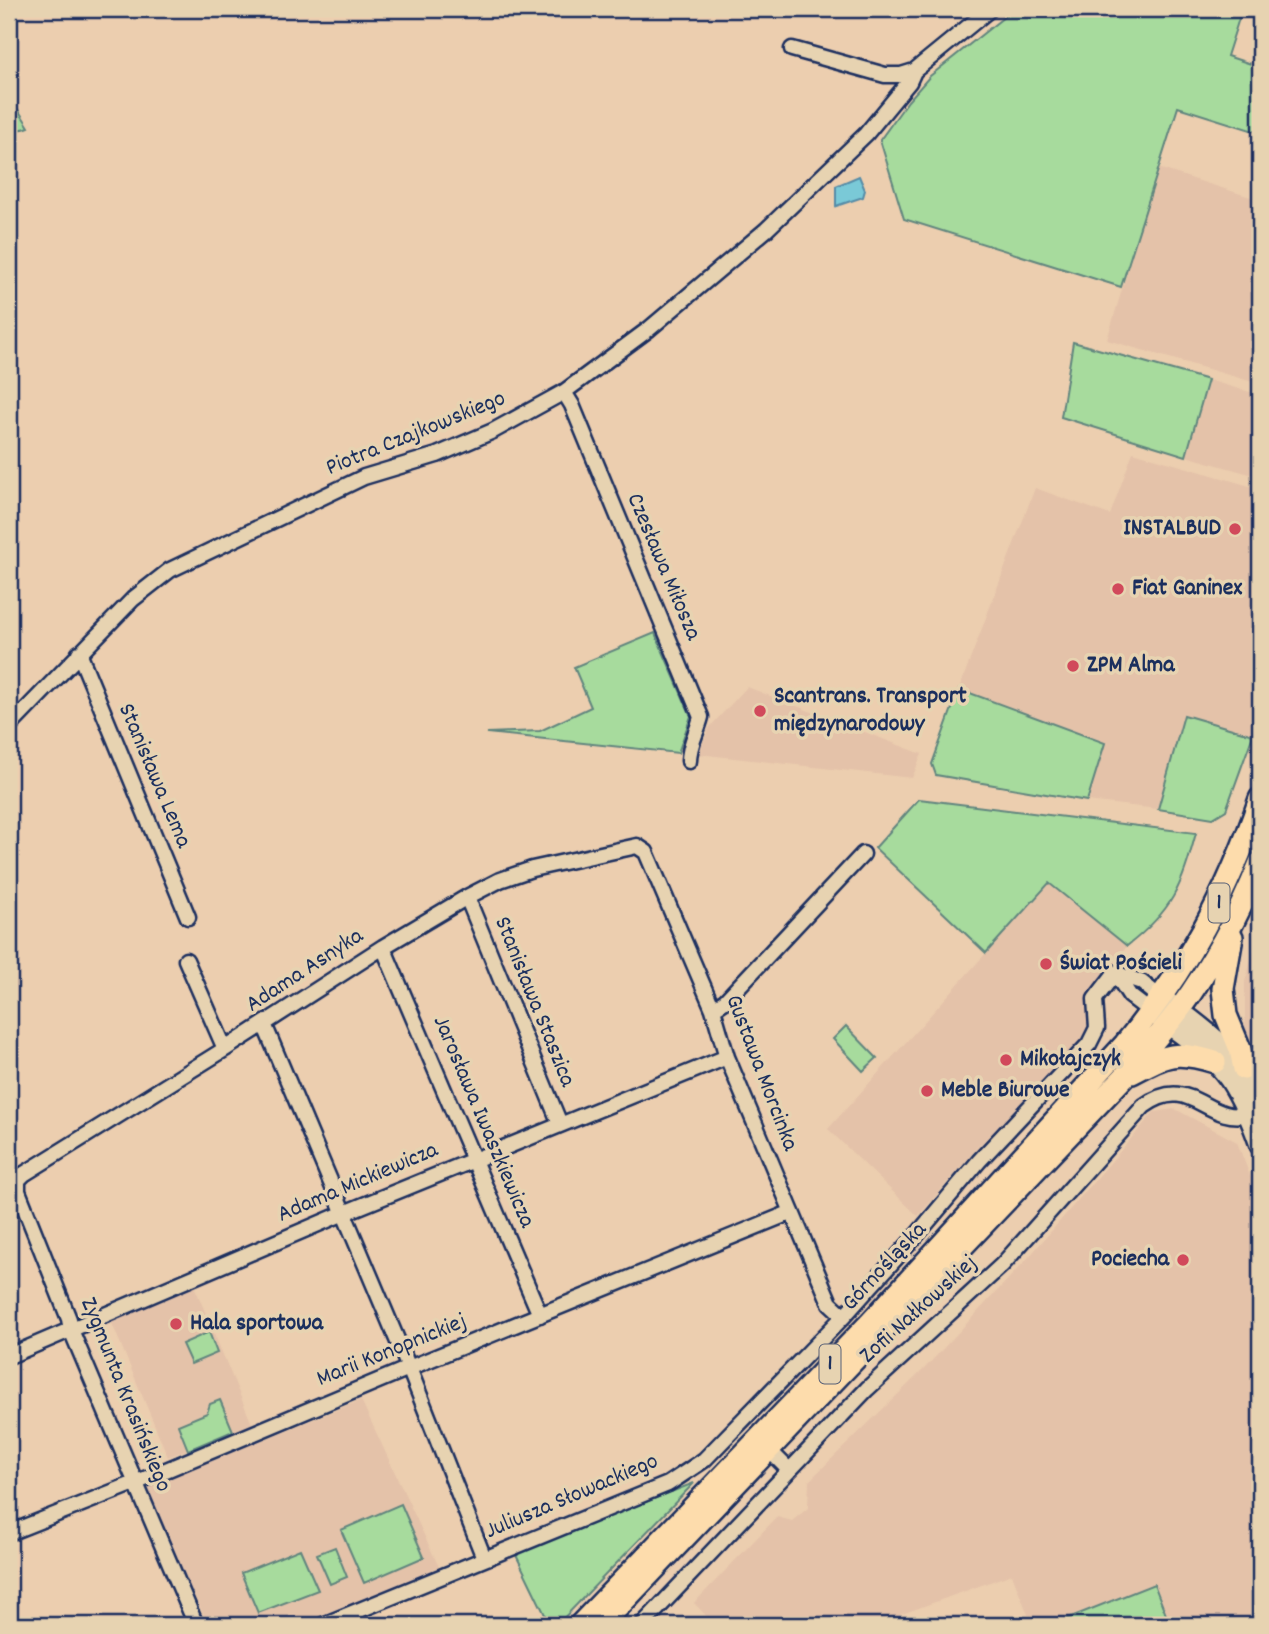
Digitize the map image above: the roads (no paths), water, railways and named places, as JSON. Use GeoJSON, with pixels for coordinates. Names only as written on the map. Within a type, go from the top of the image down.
{"type":"FeatureCollection","features":[{"type":"Feature","properties":{"kind":"main road","name":"1"},"geometry":{"type":"LineString","coordinates":[[1165,1011],[1189,956],[1216,908],[1260,799]]}},
{"type":"Feature","properties":{"kind":"main road","name":"1"},"geometry":{"type":"LineString","coordinates":[[1165,1011],[1235,921],[1260,863]]}},
{"type":"Feature","properties":{"kind":"main road"},"geometry":{"type":"LineString","coordinates":[[1235,921],[1223,989],[1226,1015],[1240,1049],[1248,1085],[1249,1114]]}},
{"type":"Feature","properties":{"kind":"main road"},"geometry":{"type":"LineString","coordinates":[[1165,1011],[1229,1079],[1249,1114],[1260,1145]]}},
{"type":"Feature","properties":{"kind":"main road"},"geometry":{"type":"LineString","coordinates":[[1165,1011],[1203,1030],[1244,1069]]}},
{"type":"Feature","properties":{"kind":"main road","name":"Górnośląska"},"geometry":{"type":"LineString","coordinates":[[601,1625],[1124,1077],[1165,1011]]}},
{"type":"Feature","properties":{"kind":"main road","name":"Górnośląska"},"geometry":{"type":"LineString","coordinates":[[580,1625],[869,1324],[1098,1074],[1165,1011]]}},
{"type":"Feature","properties":{"kind":"main road"},"geometry":{"type":"LineString","coordinates":[[1124,1077],[1167,1055],[1214,1062]]}},
{"type":"Feature","properties":{"kind":"street","name":"Piotra Czajkowskiego"},"geometry":{"type":"LineString","coordinates":[[9,727],[133,599],[170,570],[364,477],[436,455],[493,431],[565,392],[649,329],[766,230],[866,134],[909,82],[914,71],[989,9]]}},
{"type":"Feature","properties":{"kind":"street"},"geometry":{"type":"LineString","coordinates":[[792,49],[885,75],[901,75],[914,71]]}},
{"type":"Feature","properties":{"kind":"street","name":"Czesława Miłosza"},"geometry":{"type":"LineString","coordinates":[[565,392],[701,717],[689,745],[688,761]]}},
{"type":"Feature","properties":{"kind":"street","name":"Stanisława Lema"},"geometry":{"type":"LineString","coordinates":[[79,653],[188,917]]}},
{"type":"Feature","properties":{"kind":"street","name":"Adama Asnyka"},"geometry":{"type":"LineString","coordinates":[[18,1180],[383,947],[467,897],[500,880],[532,869],[637,846]]}},
{"type":"Feature","properties":{"kind":"street","name":"Gustawa Morcinka"},"geometry":{"type":"LineString","coordinates":[[637,846],[646,852],[713,1009],[727,1057],[830,1303],[844,1316]]}},
{"type":"Feature","properties":{"kind":"street"},"geometry":{"type":"LineString","coordinates":[[713,1009],[725,1001],[863,854]]}},
{"type":"Feature","properties":{"kind":"street","name":"Stanisława Staszica"},"geometry":{"type":"LineString","coordinates":[[467,897],[560,1124]]}},
{"type":"Feature","properties":{"kind":"street","name":"Jarosława Iwaszkiewicza"},"geometry":{"type":"LineString","coordinates":[[383,947],[540,1315]]}},
{"type":"Feature","properties":{"kind":"street"},"geometry":{"type":"LineString","coordinates":[[186,960],[225,1049]]}},
{"type":"Feature","properties":{"kind":"street","name":"Juliusza Słowackiego"},"geometry":{"type":"LineString","coordinates":[[323,1625],[668,1484],[704,1460],[844,1316],[979,1161],[1089,1044],[1097,1028],[1095,999],[1115,973],[1141,982],[1165,1011]]}},
{"type":"Feature","properties":{"kind":"street"},"geometry":{"type":"LineString","coordinates":[[264,1024],[409,1368],[484,1558]]}},
{"type":"Feature","properties":{"kind":"street","name":"Adama Mickiewicza"},"geometry":{"type":"LineString","coordinates":[[9,1356],[344,1213],[727,1057]]}},
{"type":"Feature","properties":{"kind":"street","name":"Zofii Nałkowskiej"},"geometry":{"type":"LineString","coordinates":[[642,1625],[867,1389],[1002,1265],[1144,1106],[1156,1098],[1179,1093],[1229,1116],[1249,1114]]}},
{"type":"Feature","properties":{"kind":"street","name":"Zygmunta Krasińskiego"},"geometry":{"type":"LineString","coordinates":[[18,1180],[18,1191],[71,1330],[196,1625]]}},
{"type":"Feature","properties":{"kind":"street","name":"Marii Konopnickiej"},"geometry":{"type":"LineString","coordinates":[[9,1533],[792,1212]]}},
{"type":"Feature","properties":{"kind":"street"},"geometry":{"type":"LineString","coordinates":[[769,1450],[789,1471]]}},
{"type":"Feature","properties":{"kind":"water"},"geometry":{"type":"Polygon","coordinates":[[[859,176],[865,190],[863,197],[836,206],[836,186],[859,176]]]}},
{"type":"Feature","properties":{"kind":"place","name":"INSTALBUD"},"geometry":{"type":"Point","coordinates":[1235,529]}},
{"type":"Feature","properties":{"kind":"place","name":"Fiat Ganinex"},"geometry":{"type":"Point","coordinates":[1118,589]}},
{"type":"Feature","properties":{"kind":"place","name":"ZPM Alma"},"geometry":{"type":"Point","coordinates":[1073,666]}},
{"type":"Feature","properties":{"kind":"place","name":"Scantrans. Transport międzynarodowy"},"geometry":{"type":"Point","coordinates":[760,711]}},
{"type":"Feature","properties":{"kind":"place","name":"Świat Pościeli"},"geometry":{"type":"Point","coordinates":[1046,964]}},
{"type":"Feature","properties":{"kind":"place","name":"Mikołajczyk"},"geometry":{"type":"Point","coordinates":[1006,1060]}},
{"type":"Feature","properties":{"kind":"place","name":"Meble Biurowe"},"geometry":{"type":"Point","coordinates":[927,1091]}},
{"type":"Feature","properties":{"kind":"place","name":"Pociecha"},"geometry":{"type":"Point","coordinates":[1183,1260]}},
{"type":"Feature","properties":{"kind":"place","name":"Hala sportowa"},"geometry":{"type":"Point","coordinates":[176,1324]}}]}
